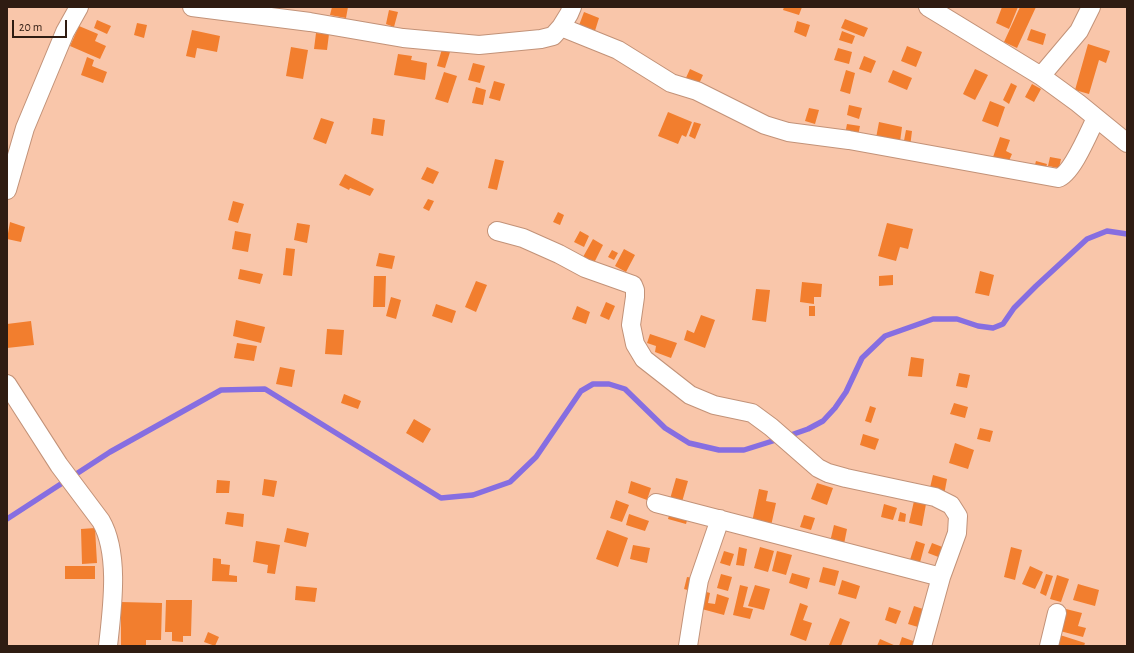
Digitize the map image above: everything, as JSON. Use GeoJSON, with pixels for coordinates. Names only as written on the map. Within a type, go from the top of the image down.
{"type":"FeatureCollection","features":[{"type":"Feature","properties":{"kind":"street"},"geometry":{"type":"LineString","coordinates":[[7,190],[25,128],[65,32],[79,7]]}},
{"type":"Feature","properties":{"kind":"street"},"geometry":{"type":"LineString","coordinates":[[192,7],[310,22],[403,38],[479,45],[541,39],[553,36],[561,27],[572,7]]}},
{"type":"Feature","properties":{"kind":"street"},"geometry":{"type":"LineString","coordinates":[[928,7],[1040,76],[1127,143]]}},
{"type":"Feature","properties":{"kind":"street"},"geometry":{"type":"LineString","coordinates":[[1040,76],[1079,31],[1091,7]]}},
{"type":"Feature","properties":{"kind":"street"},"geometry":{"type":"LineString","coordinates":[[561,27],[618,50],[671,84],[697,92],[765,125],[788,132],[849,140],[1058,178],[1071,167],[1096,118]]}},
{"type":"Feature","properties":{"kind":"street"},"geometry":{"type":"LineString","coordinates":[[497,231],[522,238],[559,254],[584,268],[633,285],[635,297],[631,324],[635,344],[644,359],[690,395],[714,405],[752,414],[771,426],[818,468],[838,476],[935,497],[951,505],[958,516],[957,533],[941,577],[922,646]]}},
{"type":"Feature","properties":{"kind":"street"},"geometry":{"type":"LineString","coordinates":[[7,384],[59,465],[106,529],[112,562],[113,594],[108,646]]}},
{"type":"Feature","properties":{"kind":"street"},"geometry":{"type":"LineString","coordinates":[[656,503],[941,577]]}},
{"type":"Feature","properties":{"kind":"street"},"geometry":{"type":"LineString","coordinates":[[688,646],[699,580],[720,520]]}},
{"type":"Feature","properties":{"kind":"street"},"geometry":{"type":"LineString","coordinates":[[1049,646],[1057,612]]}},
{"type":"Feature","properties":{"kind":"building"},"geometry":{"type":"Polygon","coordinates":[[[332,7],[348,7],[346,18],[330,15],[332,7]]]}},
{"type":"Feature","properties":{"kind":"building"},"geometry":{"type":"Polygon","coordinates":[[[784,7],[802,7],[799,15],[783,10],[784,7]]]}},
{"type":"Feature","properties":{"kind":"building"},"geometry":{"type":"Polygon","coordinates":[[[1002,7],[1018,7],[1009,29],[996,23],[1002,7]]]}},
{"type":"Feature","properties":{"kind":"building"},"geometry":{"type":"Polygon","coordinates":[[[1020,7],[1036,7],[1017,48],[1004,42],[1020,7]]]}},
{"type":"Feature","properties":{"kind":"building"},"geometry":{"type":"Polygon","coordinates":[[[389,10],[398,12],[394,27],[386,24],[389,10]]]}},
{"type":"Feature","properties":{"kind":"building"},"geometry":{"type":"Polygon","coordinates":[[[584,12],[599,18],[594,34],[578,28],[584,12]]]}},
{"type":"Feature","properties":{"kind":"building"},"geometry":{"type":"Polygon","coordinates":[[[845,19],[868,28],[864,37],[841,28],[845,19]]]}},
{"type":"Feature","properties":{"kind":"building"},"geometry":{"type":"Polygon","coordinates":[[[97,20],[111,26],[107,34],[94,28],[97,20]]]}},
{"type":"Feature","properties":{"kind":"building"},"geometry":{"type":"Polygon","coordinates":[[[797,21],[810,25],[806,37],[794,32],[797,21]]]}},
{"type":"Feature","properties":{"kind":"building"},"geometry":{"type":"Polygon","coordinates":[[[137,23],[147,25],[144,38],[134,35],[137,23]]]}},
{"type":"Feature","properties":{"kind":"building"},"geometry":{"type":"Polygon","coordinates":[[[79,26],[98,34],[95,41],[106,46],[100,59],[70,46],[79,26]]]}},
{"type":"Feature","properties":{"kind":"building"},"geometry":{"type":"Polygon","coordinates":[[[1031,29],[1046,34],[1043,45],[1027,40],[1031,29]]]}},
{"type":"Feature","properties":{"kind":"building"},"geometry":{"type":"Polygon","coordinates":[[[192,30],[220,36],[217,52],[197,48],[195,58],[186,56],[192,30]]]}},
{"type":"Feature","properties":{"kind":"building"},"geometry":{"type":"Polygon","coordinates":[[[842,31],[855,36],[852,44],[839,40],[842,31]]]}},
{"type":"Feature","properties":{"kind":"building"},"geometry":{"type":"Polygon","coordinates":[[[316,33],[329,34],[327,50],[314,49],[316,33]]]}},
{"type":"Feature","properties":{"kind":"building"},"geometry":{"type":"Polygon","coordinates":[[[1088,44],[1110,51],[1106,63],[1099,60],[1089,94],[1075,90],[1088,44]]]}},
{"type":"Feature","properties":{"kind":"building"},"geometry":{"type":"Polygon","coordinates":[[[907,46],[922,52],[916,67],[901,61],[907,46]]]}},
{"type":"Feature","properties":{"kind":"building"},"geometry":{"type":"Polygon","coordinates":[[[291,47],[308,50],[303,79],[286,76],[291,47]]]}},
{"type":"Feature","properties":{"kind":"building"},"geometry":{"type":"Polygon","coordinates":[[[838,48],[852,52],[849,64],[834,60],[838,48]]]}},
{"type":"Feature","properties":{"kind":"building"},"geometry":{"type":"Polygon","coordinates":[[[442,49],[450,52],[445,68],[437,66],[442,49]]]}},
{"type":"Feature","properties":{"kind":"building"},"geometry":{"type":"Polygon","coordinates":[[[398,54],[412,56],[411,60],[427,63],[425,80],[394,75],[398,54]]]}},
{"type":"Feature","properties":{"kind":"building"},"geometry":{"type":"Polygon","coordinates":[[[864,56],[876,61],[871,73],[859,69],[864,56]]]}},
{"type":"Feature","properties":{"kind":"building"},"geometry":{"type":"Polygon","coordinates":[[[87,57],[94,60],[92,66],[107,72],[103,83],[81,75],[87,57]]]}},
{"type":"Feature","properties":{"kind":"building"},"geometry":{"type":"Polygon","coordinates":[[[473,63],[485,66],[480,83],[468,80],[473,63]]]}},
{"type":"Feature","properties":{"kind":"building"},"geometry":{"type":"Polygon","coordinates":[[[690,69],[703,75],[698,86],[685,80],[690,69]]]}},
{"type":"Feature","properties":{"kind":"building"},"geometry":{"type":"Polygon","coordinates":[[[975,69],[988,75],[975,100],[963,94],[975,69]]]}},
{"type":"Feature","properties":{"kind":"building"},"geometry":{"type":"Polygon","coordinates":[[[846,70],[855,73],[850,94],[840,91],[846,70]]]}},
{"type":"Feature","properties":{"kind":"building"},"geometry":{"type":"Polygon","coordinates":[[[893,70],[912,78],[907,90],[888,82],[893,70]]]}},
{"type":"Feature","properties":{"kind":"building"},"geometry":{"type":"Polygon","coordinates":[[[444,72],[457,76],[448,103],[435,99],[444,72]]]}},
{"type":"Feature","properties":{"kind":"building"},"geometry":{"type":"Polygon","coordinates":[[[494,81],[505,84],[500,101],[489,98],[494,81]]]}},
{"type":"Feature","properties":{"kind":"building"},"geometry":{"type":"Polygon","coordinates":[[[1011,83],[1017,86],[1009,104],[1003,100],[1011,83]]]}},
{"type":"Feature","properties":{"kind":"building"},"geometry":{"type":"Polygon","coordinates":[[[1032,84],[1041,89],[1034,102],[1025,97],[1032,84]]]}},
{"type":"Feature","properties":{"kind":"building"},"geometry":{"type":"Polygon","coordinates":[[[476,87],[486,90],[483,105],[472,103],[476,87]]]}},
{"type":"Feature","properties":{"kind":"building"},"geometry":{"type":"Polygon","coordinates":[[[990,101],[1005,107],[998,127],[982,121],[990,101]]]}},
{"type":"Feature","properties":{"kind":"building"},"geometry":{"type":"Polygon","coordinates":[[[849,105],[862,108],[859,119],[847,115],[849,105]]]}},
{"type":"Feature","properties":{"kind":"building"},"geometry":{"type":"Polygon","coordinates":[[[809,108],[819,110],[815,124],[805,121],[809,108]]]}},
{"type":"Feature","properties":{"kind":"building"},"geometry":{"type":"Polygon","coordinates":[[[668,112],[692,122],[686,137],[682,135],[678,144],[658,136],[668,112]]]}},
{"type":"Feature","properties":{"kind":"building"},"geometry":{"type":"Polygon","coordinates":[[[321,118],[334,122],[326,144],[313,139],[321,118]]]}},
{"type":"Feature","properties":{"kind":"building"},"geometry":{"type":"Polygon","coordinates":[[[373,118],[385,120],[383,136],[371,134],[373,118]]]}},
{"type":"Feature","properties":{"kind":"building"},"geometry":{"type":"Polygon","coordinates":[[[694,122],[701,124],[695,139],[689,136],[694,122]]]}},
{"type":"Feature","properties":{"kind":"building"},"geometry":{"type":"Polygon","coordinates":[[[879,122],[902,127],[900,142],[876,138],[879,122]]]}},
{"type":"Feature","properties":{"kind":"building"},"geometry":{"type":"Polygon","coordinates":[[[847,124],[860,126],[858,136],[845,134],[847,124]]]}},
{"type":"Feature","properties":{"kind":"building"},"geometry":{"type":"Polygon","coordinates":[[[906,130],[912,131],[910,147],[903,146],[906,130]]]}},
{"type":"Feature","properties":{"kind":"building"},"geometry":{"type":"Polygon","coordinates":[[[1000,137],[1010,140],[1006,151],[1012,154],[1008,163],[993,157],[1000,137]]]}},
{"type":"Feature","properties":{"kind":"building"},"geometry":{"type":"Polygon","coordinates":[[[1050,157],[1061,159],[1059,168],[1048,166],[1050,157]]]}},
{"type":"Feature","properties":{"kind":"building"},"geometry":{"type":"Polygon","coordinates":[[[495,159],[504,161],[497,190],[488,188],[495,159]]]}},
{"type":"Feature","properties":{"kind":"building"},"geometry":{"type":"Polygon","coordinates":[[[1036,161],[1047,164],[1045,171],[1034,168],[1036,161]]]}},
{"type":"Feature","properties":{"kind":"building"},"geometry":{"type":"Polygon","coordinates":[[[427,167],[439,172],[433,184],[421,179],[427,167]]]}},
{"type":"Feature","properties":{"kind":"building"},"geometry":{"type":"Polygon","coordinates":[[[345,174],[374,189],[370,196],[350,188],[349,190],[339,185],[345,174]]]}},
{"type":"Feature","properties":{"kind":"building"},"geometry":{"type":"Polygon","coordinates":[[[428,199],[434,201],[429,211],[423,208],[428,199]]]}},
{"type":"Feature","properties":{"kind":"building"},"geometry":{"type":"Polygon","coordinates":[[[233,201],[244,204],[238,223],[228,220],[233,201]]]}},
{"type":"Feature","properties":{"kind":"building"},"geometry":{"type":"Polygon","coordinates":[[[558,212],[564,215],[560,225],[553,222],[558,212]]]}},
{"type":"Feature","properties":{"kind":"building"},"geometry":{"type":"Polygon","coordinates":[[[10,222],[25,227],[21,242],[7,239],[10,222]]]}},
{"type":"Feature","properties":{"kind":"building"},"geometry":{"type":"Polygon","coordinates":[[[297,223],[310,225],[307,243],[294,240],[297,223]]]}},
{"type":"Feature","properties":{"kind":"building"},"geometry":{"type":"Polygon","coordinates":[[[887,223],[913,229],[908,249],[900,247],[896,261],[878,256],[887,223]]]}},
{"type":"Feature","properties":{"kind":"building"},"geometry":{"type":"Polygon","coordinates":[[[235,231],[251,234],[248,252],[232,249],[235,231]]]}},
{"type":"Feature","properties":{"kind":"building"},"geometry":{"type":"Polygon","coordinates":[[[580,231],[589,236],[584,247],[574,242],[580,231]]]}},
{"type":"Feature","properties":{"kind":"building"},"geometry":{"type":"Polygon","coordinates":[[[593,239],[603,245],[594,263],[583,257],[593,239]]]}},
{"type":"Feature","properties":{"kind":"building"},"geometry":{"type":"Polygon","coordinates":[[[286,248],[295,249],[292,276],[283,275],[286,248]]]}},
{"type":"Feature","properties":{"kind":"building"},"geometry":{"type":"Polygon","coordinates":[[[624,249],[635,255],[626,272],[615,266],[624,249]]]}},
{"type":"Feature","properties":{"kind":"building"},"geometry":{"type":"Polygon","coordinates":[[[612,250],[618,253],[614,260],[608,257],[612,250]]]}},
{"type":"Feature","properties":{"kind":"building"},"geometry":{"type":"Polygon","coordinates":[[[379,253],[395,256],[392,269],[376,266],[379,253]]]}},
{"type":"Feature","properties":{"kind":"building"},"geometry":{"type":"Polygon","coordinates":[[[240,269],[263,274],[260,284],[238,279],[240,269]]]}},
{"type":"Feature","properties":{"kind":"building"},"geometry":{"type":"Polygon","coordinates":[[[980,271],[994,275],[989,296],[975,293],[980,271]]]}},
{"type":"Feature","properties":{"kind":"building"},"geometry":{"type":"Polygon","coordinates":[[[893,275],[893,285],[879,286],[879,276],[893,275]]]}},
{"type":"Feature","properties":{"kind":"building"},"geometry":{"type":"Polygon","coordinates":[[[374,276],[386,276],[385,307],[373,307],[374,276]]]}},
{"type":"Feature","properties":{"kind":"building"},"geometry":{"type":"Polygon","coordinates":[[[476,281],[487,285],[476,312],[465,307],[476,281]]]}},
{"type":"Feature","properties":{"kind":"building"},"geometry":{"type":"Polygon","coordinates":[[[802,282],[822,284],[821,297],[814,297],[814,304],[800,302],[802,282]]]}},
{"type":"Feature","properties":{"kind":"building"},"geometry":{"type":"Polygon","coordinates":[[[756,289],[770,290],[766,322],[752,320],[756,289]]]}},
{"type":"Feature","properties":{"kind":"building"},"geometry":{"type":"Polygon","coordinates":[[[391,297],[401,300],[396,319],[386,316],[391,297]]]}},
{"type":"Feature","properties":{"kind":"building"},"geometry":{"type":"Polygon","coordinates":[[[606,302],[615,306],[609,320],[600,316],[606,302]]]}},
{"type":"Feature","properties":{"kind":"building"},"geometry":{"type":"Polygon","coordinates":[[[436,304],[456,311],[452,323],[432,316],[436,304]]]}},
{"type":"Feature","properties":{"kind":"building"},"geometry":{"type":"Polygon","coordinates":[[[577,306],[590,312],[586,324],[572,319],[577,306]]]}},
{"type":"Feature","properties":{"kind":"building"},"geometry":{"type":"Polygon","coordinates":[[[809,306],[815,306],[815,316],[809,316],[809,306]]]}},
{"type":"Feature","properties":{"kind":"building"},"geometry":{"type":"Polygon","coordinates":[[[701,315],[715,320],[705,348],[684,340],[687,330],[694,333],[701,315]]]}},
{"type":"Feature","properties":{"kind":"building"},"geometry":{"type":"Polygon","coordinates":[[[236,320],[265,327],[261,343],[233,336],[236,320]]]}},
{"type":"Feature","properties":{"kind":"building"},"geometry":{"type":"Polygon","coordinates":[[[31,321],[34,345],[7,348],[7,324],[31,321]]]}},
{"type":"Feature","properties":{"kind":"building"},"geometry":{"type":"Polygon","coordinates":[[[327,329],[344,330],[342,355],[325,354],[327,329]]]}},
{"type":"Feature","properties":{"kind":"building"},"geometry":{"type":"Polygon","coordinates":[[[650,334],[677,343],[671,358],[655,352],[656,346],[647,343],[650,334]]]}},
{"type":"Feature","properties":{"kind":"building"},"geometry":{"type":"Polygon","coordinates":[[[237,343],[257,346],[254,361],[234,358],[237,343]]]}},
{"type":"Feature","properties":{"kind":"building"},"geometry":{"type":"Polygon","coordinates":[[[911,357],[924,359],[922,377],[908,376],[911,357]]]}},
{"type":"Feature","properties":{"kind":"building"},"geometry":{"type":"Polygon","coordinates":[[[280,367],[295,370],[292,387],[276,384],[280,367]]]}},
{"type":"Feature","properties":{"kind":"building"},"geometry":{"type":"Polygon","coordinates":[[[959,373],[970,375],[967,388],[956,386],[959,373]]]}},
{"type":"Feature","properties":{"kind":"building"},"geometry":{"type":"Polygon","coordinates":[[[344,394],[361,401],[358,409],[341,403],[344,394]]]}},
{"type":"Feature","properties":{"kind":"building"},"geometry":{"type":"Polygon","coordinates":[[[954,403],[968,407],[965,418],[950,414],[954,403]]]}},
{"type":"Feature","properties":{"kind":"building"},"geometry":{"type":"Polygon","coordinates":[[[870,406],[876,408],[871,423],[865,421],[870,406]]]}},
{"type":"Feature","properties":{"kind":"building"},"geometry":{"type":"Polygon","coordinates":[[[414,419],[431,429],[423,443],[406,433],[414,419]]]}},
{"type":"Feature","properties":{"kind":"building"},"geometry":{"type":"Polygon","coordinates":[[[980,428],[993,431],[990,442],[977,439],[980,428]]]}},
{"type":"Feature","properties":{"kind":"building"},"geometry":{"type":"Polygon","coordinates":[[[863,434],[879,439],[875,450],[860,445],[863,434]]]}},
{"type":"Feature","properties":{"kind":"building"},"geometry":{"type":"Polygon","coordinates":[[[955,443],[974,450],[968,469],[949,463],[955,443]]]}},
{"type":"Feature","properties":{"kind":"building"},"geometry":{"type":"Polygon","coordinates":[[[933,475],[947,479],[944,495],[929,492],[933,475]]]}},
{"type":"Feature","properties":{"kind":"building"},"geometry":{"type":"Polygon","coordinates":[[[676,478],[688,481],[682,502],[670,499],[676,478]]]}},
{"type":"Feature","properties":{"kind":"building"},"geometry":{"type":"Polygon","coordinates":[[[264,479],[277,481],[274,497],[262,495],[264,479]]]}},
{"type":"Feature","properties":{"kind":"building"},"geometry":{"type":"Polygon","coordinates":[[[217,480],[230,481],[229,493],[216,493],[217,480]]]}},
{"type":"Feature","properties":{"kind":"building"},"geometry":{"type":"Polygon","coordinates":[[[631,481],[651,488],[647,500],[628,493],[631,481]]]}},
{"type":"Feature","properties":{"kind":"building"},"geometry":{"type":"Polygon","coordinates":[[[817,483],[833,488],[827,505],[811,499],[817,483]]]}},
{"type":"Feature","properties":{"kind":"building"},"geometry":{"type":"Polygon","coordinates":[[[759,489],[768,491],[766,501],[776,503],[771,526],[752,522],[759,489]]]}},
{"type":"Feature","properties":{"kind":"building"},"geometry":{"type":"Polygon","coordinates":[[[616,500],[629,505],[622,522],[610,518],[616,500]]]}},
{"type":"Feature","properties":{"kind":"building"},"geometry":{"type":"Polygon","coordinates":[[[914,501],[926,504],[922,526],[909,523],[914,501]]]}},
{"type":"Feature","properties":{"kind":"building"},"geometry":{"type":"Polygon","coordinates":[[[884,504],[897,508],[893,520],[881,517],[884,504]]]}},
{"type":"Feature","properties":{"kind":"building"},"geometry":{"type":"Polygon","coordinates":[[[227,512],[244,514],[243,527],[225,524],[227,512]]]}},
{"type":"Feature","properties":{"kind":"building"},"geometry":{"type":"Polygon","coordinates":[[[670,512],[688,517],[686,524],[668,519],[670,512]]]}},
{"type":"Feature","properties":{"kind":"building"},"geometry":{"type":"Polygon","coordinates":[[[900,512],[906,514],[905,522],[898,521],[900,512]]]}},
{"type":"Feature","properties":{"kind":"building"},"geometry":{"type":"Polygon","coordinates":[[[629,514],[649,521],[645,531],[626,525],[629,514]]]}},
{"type":"Feature","properties":{"kind":"building"},"geometry":{"type":"Polygon","coordinates":[[[804,515],[815,518],[811,530],[800,527],[804,515]]]}},
{"type":"Feature","properties":{"kind":"building"},"geometry":{"type":"Polygon","coordinates":[[[834,525],[847,529],[843,549],[829,546],[834,525]]]}},
{"type":"Feature","properties":{"kind":"building"},"geometry":{"type":"Polygon","coordinates":[[[95,528],[97,563],[82,564],[81,529],[95,528]]]}},
{"type":"Feature","properties":{"kind":"building"},"geometry":{"type":"Polygon","coordinates":[[[287,528],[309,533],[306,547],[284,542],[287,528]]]}},
{"type":"Feature","properties":{"kind":"building"},"geometry":{"type":"Polygon","coordinates":[[[607,530],[628,538],[618,567],[596,559],[607,530]]]}},
{"type":"Feature","properties":{"kind":"building"},"geometry":{"type":"Polygon","coordinates":[[[256,541],[280,545],[275,574],[267,573],[268,565],[253,562],[256,541]]]}},
{"type":"Feature","properties":{"kind":"building"},"geometry":{"type":"Polygon","coordinates":[[[916,541],[925,544],[919,566],[909,563],[916,541]]]}},
{"type":"Feature","properties":{"kind":"building"},"geometry":{"type":"Polygon","coordinates":[[[932,543],[945,548],[941,558],[928,553],[932,543]]]}},
{"type":"Feature","properties":{"kind":"building"},"geometry":{"type":"Polygon","coordinates":[[[633,545],[650,548],[647,563],[630,559],[633,545]]]}},
{"type":"Feature","properties":{"kind":"building"},"geometry":{"type":"Polygon","coordinates":[[[739,547],[747,549],[744,566],[736,565],[739,547]]]}},
{"type":"Feature","properties":{"kind":"building"},"geometry":{"type":"Polygon","coordinates":[[[760,547],[774,551],[768,572],[754,568],[760,547]]]}},
{"type":"Feature","properties":{"kind":"building"},"geometry":{"type":"Polygon","coordinates":[[[1011,547],[1022,550],[1015,580],[1004,577],[1011,547]]]}},
{"type":"Feature","properties":{"kind":"building"},"geometry":{"type":"Polygon","coordinates":[[[724,551],[734,554],[730,566],[720,563],[724,551]]]}},
{"type":"Feature","properties":{"kind":"building"},"geometry":{"type":"Polygon","coordinates":[[[777,551],[792,555],[786,575],[772,571],[777,551]]]}},
{"type":"Feature","properties":{"kind":"building"},"geometry":{"type":"Polygon","coordinates":[[[213,558],[221,559],[221,564],[230,565],[229,575],[237,576],[237,582],[212,581],[213,558]]]}},
{"type":"Feature","properties":{"kind":"building"},"geometry":{"type":"Polygon","coordinates":[[[65,566],[95,566],[95,579],[65,579],[65,566]]]}},
{"type":"Feature","properties":{"kind":"building"},"geometry":{"type":"Polygon","coordinates":[[[1030,566],[1043,572],[1035,589],[1022,584],[1030,566]]]}},
{"type":"Feature","properties":{"kind":"building"},"geometry":{"type":"Polygon","coordinates":[[[823,567],[839,571],[835,586],[819,582],[823,567]]]}},
{"type":"Feature","properties":{"kind":"building"},"geometry":{"type":"Polygon","coordinates":[[[792,573],[810,578],[807,589],[789,583],[792,573]]]}},
{"type":"Feature","properties":{"kind":"building"},"geometry":{"type":"Polygon","coordinates":[[[721,574],[732,577],[728,591],[717,588],[721,574]]]}},
{"type":"Feature","properties":{"kind":"building"},"geometry":{"type":"Polygon","coordinates":[[[1046,574],[1053,576],[1046,596],[1040,593],[1046,574]]]}},
{"type":"Feature","properties":{"kind":"building"},"geometry":{"type":"Polygon","coordinates":[[[1057,575],[1069,579],[1061,602],[1050,599],[1057,575]]]}},
{"type":"Feature","properties":{"kind":"building"},"geometry":{"type":"Polygon","coordinates":[[[687,577],[694,578],[691,591],[684,589],[687,577]]]}},
{"type":"Feature","properties":{"kind":"building"},"geometry":{"type":"Polygon","coordinates":[[[842,580],[860,586],[856,599],[838,594],[842,580]]]}},
{"type":"Feature","properties":{"kind":"building"},"geometry":{"type":"Polygon","coordinates":[[[1078,584],[1099,590],[1095,606],[1073,600],[1078,584]]]}},
{"type":"Feature","properties":{"kind":"building"},"geometry":{"type":"Polygon","coordinates":[[[740,585],[748,587],[743,607],[753,609],[750,619],[733,615],[740,585]]]}},
{"type":"Feature","properties":{"kind":"building"},"geometry":{"type":"Polygon","coordinates":[[[755,585],[770,589],[764,610],[748,606],[755,585]]]}},
{"type":"Feature","properties":{"kind":"building"},"geometry":{"type":"Polygon","coordinates":[[[296,586],[317,588],[315,602],[295,600],[296,586]]]}},
{"type":"Feature","properties":{"kind":"building"},"geometry":{"type":"Polygon","coordinates":[[[703,591],[710,593],[708,603],[715,604],[717,594],[729,598],[724,615],[698,608],[703,591]]]}},
{"type":"Feature","properties":{"kind":"building"},"geometry":{"type":"Polygon","coordinates":[[[166,600],[192,600],[191,636],[183,636],[183,642],[172,641],[172,632],[165,632],[166,600]]]}},
{"type":"Feature","properties":{"kind":"building"},"geometry":{"type":"Polygon","coordinates":[[[121,602],[162,603],[161,640],[146,640],[146,645],[121,645],[121,602]]]}},
{"type":"Feature","properties":{"kind":"building"},"geometry":{"type":"Polygon","coordinates":[[[800,603],[808,606],[803,620],[812,623],[806,641],[790,635],[800,603]]]}},
{"type":"Feature","properties":{"kind":"building"},"geometry":{"type":"Polygon","coordinates":[[[914,606],[923,609],[918,627],[908,624],[914,606]]]}},
{"type":"Feature","properties":{"kind":"building"},"geometry":{"type":"Polygon","coordinates":[[[889,607],[901,611],[896,624],[885,620],[889,607]]]}},
{"type":"Feature","properties":{"kind":"building"},"geometry":{"type":"Polygon","coordinates":[[[1066,609],[1082,613],[1078,626],[1086,628],[1083,637],[1060,631],[1066,609]]]}},
{"type":"Feature","properties":{"kind":"building"},"geometry":{"type":"Polygon","coordinates":[[[840,618],[850,622],[841,646],[831,646],[829,645],[840,618]]]}},
{"type":"Feature","properties":{"kind":"building"},"geometry":{"type":"Polygon","coordinates":[[[208,632],[219,637],[215,646],[204,642],[208,632]]]}},
{"type":"Feature","properties":{"kind":"building"},"geometry":{"type":"Polygon","coordinates":[[[1060,635],[1085,643],[1084,646],[1056,646],[1060,635]]]}},
{"type":"Feature","properties":{"kind":"building"},"geometry":{"type":"Polygon","coordinates":[[[902,637],[916,642],[914,646],[899,646],[902,637]]]}},
{"type":"Feature","properties":{"kind":"building"},"geometry":{"type":"Polygon","coordinates":[[[880,639],[896,646],[877,646],[880,639]]]}},
{"type":"Feature","properties":{"kind":"waterway"},"geometry":{"type":"LineString","coordinates":[[788,436],[808,429],[823,421],[835,408],[846,392],[862,358],[885,336],[933,319],[957,319],[978,326],[993,328],[1003,324],[1014,308],[1087,239],[1107,231],[1127,234]]}},
{"type":"Feature","properties":{"kind":"waterway"},"geometry":{"type":"LineString","coordinates":[[7,519],[110,452],[221,390],[265,389],[441,498],[473,495],[510,482],[536,457],[581,391],[593,384],[609,384],[625,389],[665,428],[689,443],[719,450],[744,450],[779,439]]}}]}
